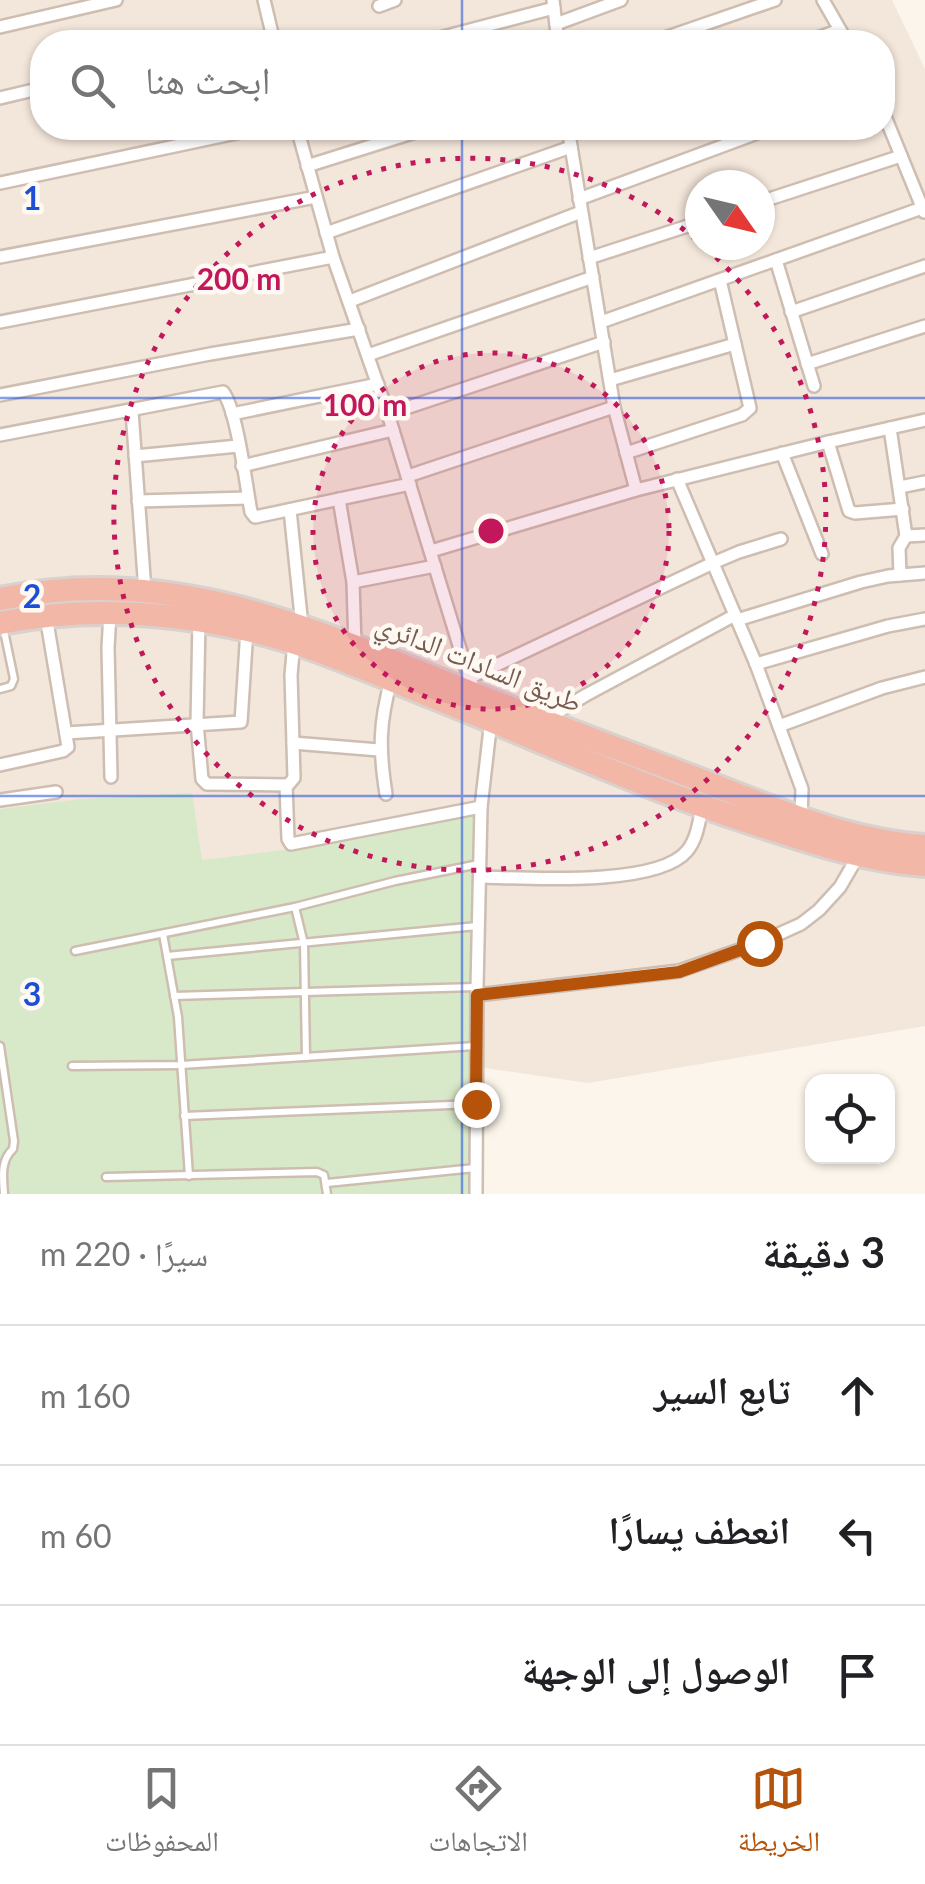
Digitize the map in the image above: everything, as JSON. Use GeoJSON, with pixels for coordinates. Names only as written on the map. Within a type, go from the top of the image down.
{"type":"FeatureCollection","features":[{"type":"Feature","properties":{"kind":"highway","name":"طريق السادات الدائري"},"geometry":{"type":"LineString","coordinates":[[1,615],[53,592],[99,590],[145,591],[256,611],[391,680],[491,720],[680,785],[858,836],[925,846]]}},
{"type":"Feature","properties":{"kind":"highway","name":"طريق السادات الدائري"},"geometry":{"type":"LineString","coordinates":[[1,615],[110,613],[199,620],[355,646],[473,687],[680,785],[702,807],[858,856],[925,865]]}},
{"type":"Feature","properties":{"kind":"street"},"geometry":{"type":"LineString","coordinates":[[0,27],[116,0]]}},
{"type":"Feature","properties":{"kind":"street"},"geometry":{"type":"LineString","coordinates":[[264,0],[271,30]]}},
{"type":"Feature","properties":{"kind":"street"},"geometry":{"type":"LineString","coordinates":[[378,6],[395,0]]}},
{"type":"Feature","properties":{"kind":"street"},"geometry":{"type":"LineString","coordinates":[[556,24],[620,0]]}},
{"type":"Feature","properties":{"kind":"street"},"geometry":{"type":"LineString","coordinates":[[688,30],[774,0]]}},
{"type":"Feature","properties":{"kind":"street"},"geometry":{"type":"LineString","coordinates":[[823,0],[840,30]]}},
{"type":"Feature","properties":{"kind":"street"},"geometry":{"type":"LineString","coordinates":[[465,30],[553,4],[557,30]]}},
{"type":"Feature","properties":{"kind":"street"},"geometry":{"type":"LineString","coordinates":[[0,98],[30,91]]}},
{"type":"Feature","properties":{"kind":"street"},"geometry":{"type":"LineString","coordinates":[[0,183],[203,140]]}},
{"type":"Feature","properties":{"kind":"street"},"geometry":{"type":"LineString","coordinates":[[301,140],[333,257],[388,414],[473,687],[713,563],[781,539]]}},
{"type":"Feature","properties":{"kind":"street"},"geometry":{"type":"LineString","coordinates":[[308,166],[390,140]]}},
{"type":"Feature","properties":{"kind":"street"},"geometry":{"type":"LineString","coordinates":[[571,140],[614,407],[636,490]]}},
{"type":"Feature","properties":{"kind":"street"},"geometry":{"type":"LineString","coordinates":[[350,300],[742,140]]}},
{"type":"Feature","properties":{"kind":"street"},"geometry":{"type":"LineString","coordinates":[[600,322],[924,211],[894,140]]}},
{"type":"Feature","properties":{"kind":"street"},"geometry":{"type":"LineString","coordinates":[[326,234],[572,147]]}},
{"type":"Feature","properties":{"kind":"street"},"geometry":{"type":"LineString","coordinates":[[775,197],[901,156]]}},
{"type":"Feature","properties":{"kind":"street"},"geometry":{"type":"LineString","coordinates":[[0,257],[316,197]]}},
{"type":"Feature","properties":{"kind":"street"},"geometry":{"type":"LineString","coordinates":[[589,258],[685,227]]}},
{"type":"Feature","properties":{"kind":"street"},"geometry":{"type":"LineString","coordinates":[[0,322],[333,257]]}},
{"type":"Feature","properties":{"kind":"street"},"geometry":{"type":"LineString","coordinates":[[776,260],[814,386]]}},
{"type":"Feature","properties":{"kind":"street"},"geometry":{"type":"LineString","coordinates":[[792,312],[925,266]]}},
{"type":"Feature","properties":{"kind":"street"},"geometry":{"type":"LineString","coordinates":[[368,355],[592,277]]}},
{"type":"Feature","properties":{"kind":"street"},"geometry":{"type":"LineString","coordinates":[[626,452],[748,412],[750,406],[720,280]]}},
{"type":"Feature","properties":{"kind":"street"},"geometry":{"type":"LineString","coordinates":[[807,364],[925,326]]}},
{"type":"Feature","properties":{"kind":"street"},"geometry":{"type":"LineString","coordinates":[[0,395],[359,328]]}},
{"type":"Feature","properties":{"kind":"street"},"geometry":{"type":"LineString","coordinates":[[388,414],[604,342]]}},
{"type":"Feature","properties":{"kind":"street"},"geometry":{"type":"LineString","coordinates":[[610,380],[735,344]]}},
{"type":"Feature","properties":{"kind":"street"},"geometry":{"type":"LineString","coordinates":[[232,414],[378,384]]}},
{"type":"Feature","properties":{"kind":"street"},"geometry":{"type":"LineString","coordinates":[[0,436],[223,392],[232,414],[251,512],[255,516],[339,500],[409,480],[614,407]]}},
{"type":"Feature","properties":{"kind":"street"},"geometry":{"type":"LineString","coordinates":[[132,410],[145,591]]}},
{"type":"Feature","properties":{"kind":"street"},"geometry":{"type":"LineString","coordinates":[[431,551],[636,490],[925,420]]}},
{"type":"Feature","properties":{"kind":"street"},"geometry":{"type":"LineString","coordinates":[[890,428],[906,536],[899,548],[900,575]]}},
{"type":"Feature","properties":{"kind":"street"},"geometry":{"type":"LineString","coordinates":[[242,466],[393,430]]}},
{"type":"Feature","properties":{"kind":"street"},"geometry":{"type":"LineString","coordinates":[[828,442],[848,511],[902,509]]}},
{"type":"Feature","properties":{"kind":"street"},"geometry":{"type":"LineString","coordinates":[[135,456],[238,446]]}},
{"type":"Feature","properties":{"kind":"street"},"geometry":{"type":"LineString","coordinates":[[782,453],[822,554]]}},
{"type":"Feature","properties":{"kind":"street"},"geometry":{"type":"LineString","coordinates":[[677,480],[756,664],[802,788],[802,818]]}},
{"type":"Feature","properties":{"kind":"street"},"geometry":{"type":"LineString","coordinates":[[900,487],[925,482]]}},
{"type":"Feature","properties":{"kind":"street"},"geometry":{"type":"LineString","coordinates":[[138,500],[248,498]]}},
{"type":"Feature","properties":{"kind":"street"},"geometry":{"type":"LineString","coordinates":[[339,500],[353,582],[355,646]]}},
{"type":"Feature","properties":{"kind":"street"},"geometry":{"type":"LineString","coordinates":[[199,620],[197,723],[202,779],[205,783],[290,784],[294,778],[291,676],[298,634],[290,510]]}},
{"type":"Feature","properties":{"kind":"street"},"geometry":{"type":"LineString","coordinates":[[906,536],[925,534]]}},
{"type":"Feature","properties":{"kind":"street"},"geometry":{"type":"LineString","coordinates":[[353,582],[435,566]]}},
{"type":"Feature","properties":{"kind":"street"},"geometry":{"type":"LineString","coordinates":[[543,721],[736,617],[852,584],[925,572]]}},
{"type":"Feature","properties":{"kind":"street"},"geometry":{"type":"LineString","coordinates":[[110,613],[111,776]]}},
{"type":"Feature","properties":{"kind":"street"},"geometry":{"type":"LineString","coordinates":[[0,765],[68,747],[46,616]]}},
{"type":"Feature","properties":{"kind":"street"},"geometry":{"type":"LineString","coordinates":[[756,664],[925,619]]}},
{"type":"Feature","properties":{"kind":"street"},"geometry":{"type":"LineString","coordinates":[[66,733],[238,723],[242,720],[247,630]]}},
{"type":"Feature","properties":{"kind":"street"},"geometry":{"type":"LineString","coordinates":[[779,726],[925,676]]}},
{"type":"Feature","properties":{"kind":"street"},"geometry":{"type":"LineString","coordinates":[[386,794],[379,750],[391,680]]}},
{"type":"Feature","properties":{"kind":"street"},"geometry":{"type":"LineString","coordinates":[[476,1194],[481,806],[491,720]]}},
{"type":"Feature","properties":{"kind":"street"},"geometry":{"type":"LineString","coordinates":[[293,743],[379,750]]}},
{"type":"Feature","properties":{"kind":"street"},"geometry":{"type":"LineString","coordinates":[[286,785],[291,844],[481,806]]}},
{"type":"Feature","properties":{"kind":"street"},"geometry":{"type":"LineString","coordinates":[[0,800],[56,792]]}},
{"type":"Feature","properties":{"kind":"street"},"geometry":{"type":"LineString","coordinates":[[480,870],[572,878],[657,868],[685,854],[694,840],[702,807]]}},
{"type":"Feature","properties":{"kind":"street"},"geometry":{"type":"LineString","coordinates":[[477,991],[679,972],[801,924],[840,887],[858,856]]}},
{"type":"Feature","properties":{"kind":"lane"},"geometry":{"type":"LineString","coordinates":[[0,690],[14,682],[1,615]]}},
{"type":"Feature","properties":{"kind":"lane"},"geometry":{"type":"LineString","coordinates":[[0,659],[10,657]]}},
{"type":"Feature","properties":{"kind":"lane"},"geometry":{"type":"LineString","coordinates":[[75,951],[296,907],[396,881],[480,870]]}},
{"type":"Feature","properties":{"kind":"lane"},"geometry":{"type":"LineString","coordinates":[[296,907],[304,944],[306,1057]]}},
{"type":"Feature","properties":{"kind":"lane"},"geometry":{"type":"LineString","coordinates":[[167,956],[478,926]]}},
{"type":"Feature","properties":{"kind":"lane"},"geometry":{"type":"LineString","coordinates":[[163,934],[174,996],[188,1176]]}},
{"type":"Feature","properties":{"kind":"lane"},"geometry":{"type":"LineString","coordinates":[[174,996],[477,991]]}},
{"type":"Feature","properties":{"kind":"lane"},"geometry":{"type":"LineString","coordinates":[[0,1046],[14,1141],[4,1163],[4,1194]]}},
{"type":"Feature","properties":{"kind":"lane"},"geometry":{"type":"LineString","coordinates":[[72,1066],[181,1065],[476,1046]]}},
{"type":"Feature","properties":{"kind":"lane"},"geometry":{"type":"LineString","coordinates":[[184,1116],[476,1104]]}},
{"type":"Feature","properties":{"kind":"lane"},"geometry":{"type":"LineString","coordinates":[[327,1183],[475,1168]]}},
{"type":"Feature","properties":{"kind":"lane"},"geometry":{"type":"LineString","coordinates":[[106,1177],[317,1172],[324,1175],[328,1194]]}},
{"type":"Feature","properties":{"kind":"shaded area"},"geometry":{"type":"Polygon","coordinates":[[[0,0],[892,0],[925,69],[925,1026],[588,1083],[430,1060],[0,903],[0,0]]]}},
{"type":"Feature","properties":{"kind":"green space"},"geometry":{"type":"Polygon","coordinates":[[[192,793],[202,860],[308,847],[465,814],[479,817],[471,1194],[0,1194],[0,809],[82,799],[192,793]]]}},
{"type":"Feature","properties":{"kind":"route"},"geometry":{"type":"LineString","coordinates":[[476,1104],[477,995],[679,972],[759,943]]}}]}
